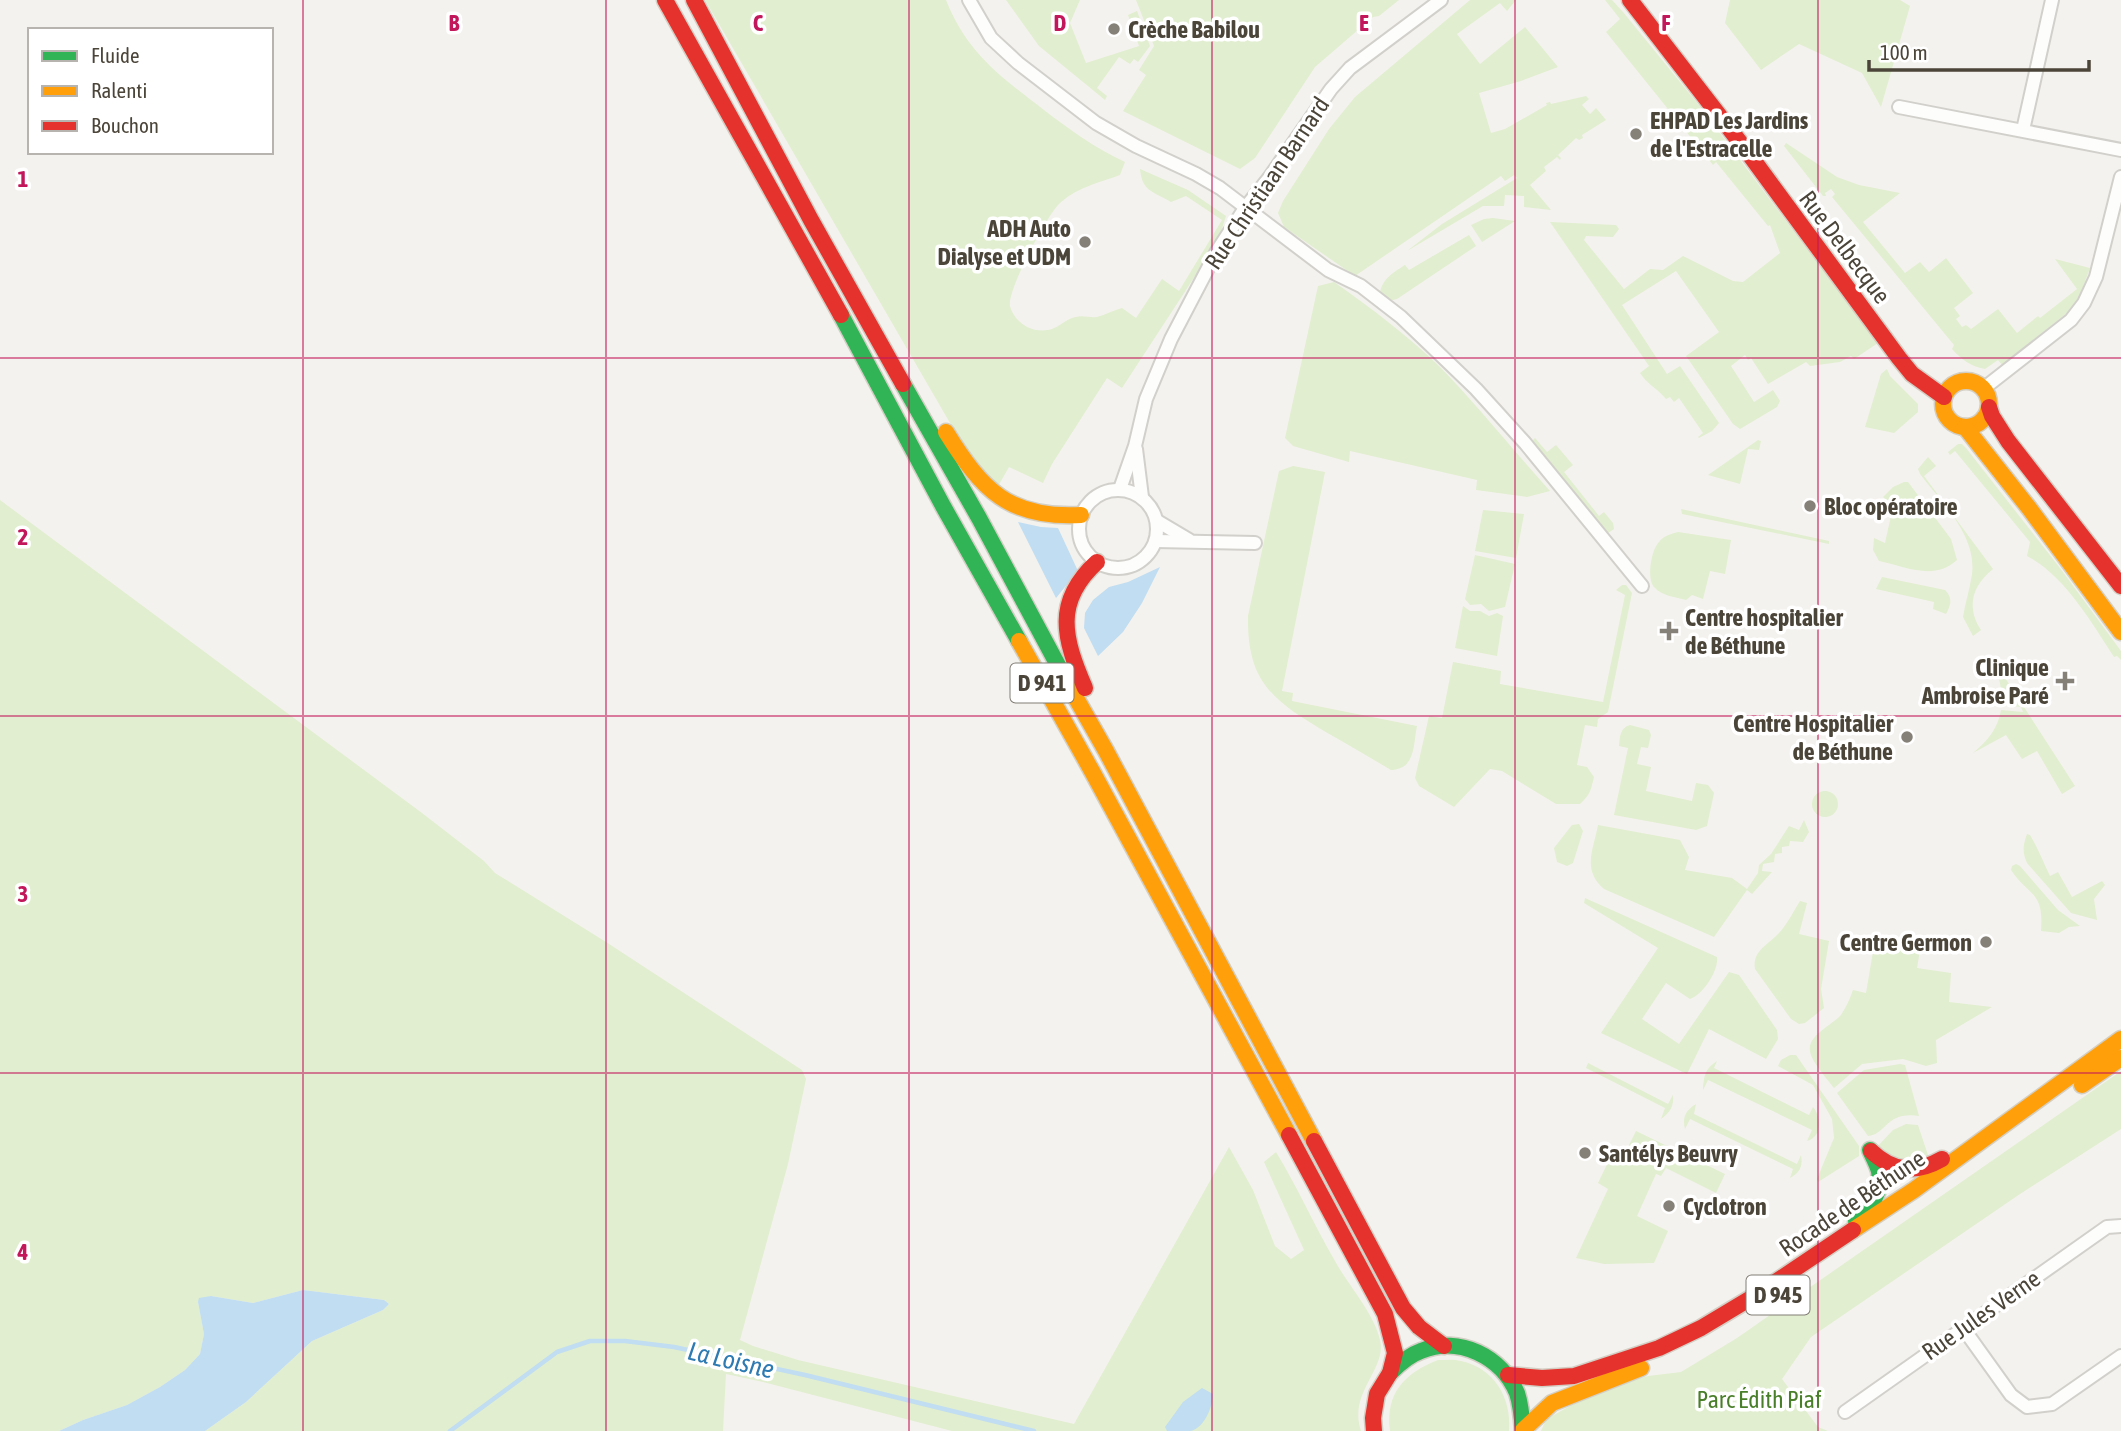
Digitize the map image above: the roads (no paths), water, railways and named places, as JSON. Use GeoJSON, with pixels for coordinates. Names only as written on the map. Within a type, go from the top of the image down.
{"type":"FeatureCollection","features":[{"type":"Feature","properties":{"kind":"main road","name":"D 941"},"geometry":{"type":"LineString","coordinates":[[664,0],[876,377],[943,506],[1093,773],[1385,1314],[1395,1353],[1390,1373]]}},
{"type":"Feature","properties":{"kind":"main road","name":"D 941"},"geometry":{"type":"LineString","coordinates":[[694,0],[811,220],[1128,791],[1404,1308],[1419,1327],[1444,1346]]}},
{"type":"Feature","properties":{"kind":"main road","name":"Rue Delbecque"},"geometry":{"type":"LineString","coordinates":[[1619,0],[1641,16]]}},
{"type":"Feature","properties":{"kind":"main road","name":"Rue Delbecque"},"geometry":{"type":"LineString","coordinates":[[1630,0],[1749,154],[1902,362],[1912,374],[1944,397]]}},
{"type":"Feature","properties":{"kind":"main road"},"geometry":{"type":"LineString","coordinates":[[864,313],[900,351],[948,436],[979,480],[1000,499],[1027,512],[1061,518],[1082,515]]}},
{"type":"Feature","properties":{"kind":"main road"},"geometry":{"type":"LineString","coordinates":[[1989,407],[1981,422],[1965,427],[1947,417],[1943,404],[1944,397],[1952,386],[1959,382],[1976,384],[1983,389],[1988,397],[1992,416],[2008,441],[2121,586]]}},
{"type":"Feature","properties":{"kind":"main road"},"geometry":{"type":"LineString","coordinates":[[1965,427],[2121,632]]}},
{"type":"Feature","properties":{"kind":"main road"},"geometry":{"type":"LineString","coordinates":[[1097,562],[1084,574],[1071,594],[1067,622],[1074,665],[1113,746],[1128,791]]}},
{"type":"Feature","properties":{"kind":"main road","name":"Rocade de Béthune"},"geometry":{"type":"LineString","coordinates":[[1508,1375],[1542,1378],[1574,1376],[1659,1348],[1701,1328],[1795,1270],[1914,1190],[2121,1039]]}},
{"type":"Feature","properties":{"kind":"main road","name":"Rocade de Béthune"},"geometry":{"type":"LineString","coordinates":[[1523,1430],[1552,1403],[1679,1353],[1757,1310],[2121,1058]]}},
{"type":"Feature","properties":{"kind":"main road"},"geometry":{"type":"LineString","coordinates":[[1795,1270],[1864,1214],[1877,1194],[1879,1171],[1870,1150],[1891,1166],[1921,1169],[1945,1158],[1980,1132],[2004,1124]]}},
{"type":"Feature","properties":{"kind":"main road"},"geometry":{"type":"LineString","coordinates":[[1374,1431],[1377,1394],[1390,1373],[1414,1354],[1444,1346],[1479,1352],[1495,1362],[1508,1375],[1518,1392],[1523,1410],[1523,1430]]}},
{"type":"Feature","properties":{"kind":"street"},"geometry":{"type":"LineString","coordinates":[[969,0],[991,38],[1018,63],[1096,123],[1220,188],[1328,271],[1361,286],[1401,317],[1476,389],[1525,443],[1642,586]]}},
{"type":"Feature","properties":{"kind":"street","name":"Rue Christiaan Barnard"},"geometry":{"type":"LineString","coordinates":[[1119,489],[1135,446],[1146,399],[1171,339],[1217,251],[1245,208],[1331,89],[1350,68],[1441,0]]}},
{"type":"Feature","properties":{"kind":"street"},"geometry":{"type":"LineString","coordinates":[[2024,130],[2052,0]]}},
{"type":"Feature","properties":{"kind":"street"},"geometry":{"type":"LineString","coordinates":[[1899,107],[2121,150]]}},
{"type":"Feature","properties":{"kind":"street"},"geometry":{"type":"LineString","coordinates":[[1983,389],[2071,320],[2084,303],[2096,277],[2121,177]]}},
{"type":"Feature","properties":{"kind":"street","name":"Rue Christiaan Barnard"},"geometry":{"type":"LineString","coordinates":[[1135,446],[1142,497]]}},
{"type":"Feature","properties":{"kind":"street"},"geometry":{"type":"LineString","coordinates":[[1119,489],[1142,497],[1150,506],[1158,529],[1151,551],[1132,566],[1120,568],[1097,562],[1081,541],[1079,528],[1087,505],[1107,491],[1119,489]]}},
{"type":"Feature","properties":{"kind":"street"},"geometry":{"type":"LineString","coordinates":[[1157,521],[1189,540]]}},
{"type":"Feature","properties":{"kind":"street"},"geometry":{"type":"LineString","coordinates":[[1156,541],[1255,542]]}},
{"type":"Feature","properties":{"kind":"street","name":"Rue Jules Verne"},"geometry":{"type":"LineString","coordinates":[[1845,1412],[2107,1227],[2121,1226]]}},
{"type":"Feature","properties":{"kind":"street"},"geometry":{"type":"LineString","coordinates":[[1963,1328],[2011,1395],[2028,1407],[2052,1404],[2121,1356]]}},
{"type":"Feature","properties":{"kind":"water"},"geometry":{"type":"Polygon","coordinates":[[[1018,522],[1058,528],[1078,571],[1056,598],[1018,522]]]}},
{"type":"Feature","properties":{"kind":"water"},"geometry":{"type":"Polygon","coordinates":[[[1160,567],[1142,603],[1123,632],[1098,656],[1084,628],[1085,613],[1093,600],[1109,587],[1128,582],[1160,567]]]}},
{"type":"Feature","properties":{"kind":"water"},"geometry":{"type":"Polygon","coordinates":[[[303,1290],[384,1300],[389,1304],[383,1310],[312,1341],[246,1402],[205,1431],[59,1431],[127,1405],[185,1370],[200,1354],[204,1334],[199,1298],[211,1296],[253,1303],[303,1290]]]}},
{"type":"Feature","properties":{"kind":"water"},"geometry":{"type":"Polygon","coordinates":[[[1202,1388],[1213,1394],[1209,1410],[1200,1426],[1190,1431],[1167,1431],[1165,1427],[1183,1402],[1202,1388]]]}},
{"type":"Feature","properties":{"kind":"waterway","name":"La Loisne"},"geometry":{"type":"LineString","coordinates":[[450,1431],[557,1352],[590,1341],[625,1341],[674,1347],[805,1375],[1034,1431]]}},
{"type":"Feature","properties":{"kind":"place","name":"Crèche Babilou"},"geometry":{"type":"Point","coordinates":[1114,29]}},
{"type":"Feature","properties":{"kind":"place","name":"EHPAD Les Jardins de l'Estracelle"},"geometry":{"type":"Point","coordinates":[1636,134]}},
{"type":"Feature","properties":{"kind":"place","name":"ADH Auto Dialyse et UDM"},"geometry":{"type":"Point","coordinates":[1085,242]}},
{"type":"Feature","properties":{"kind":"place","name":"Bloc opératoire"},"geometry":{"type":"Point","coordinates":[1810,506]}},
{"type":"Feature","properties":{"kind":"place","name":"Centre hospitalier de Béthune"},"geometry":{"type":"Point","coordinates":[1669,631]}},
{"type":"Feature","properties":{"kind":"place","name":"Clinique Ambroise Paré"},"geometry":{"type":"Point","coordinates":[2065,681]}},
{"type":"Feature","properties":{"kind":"place","name":"Centre Hospitalier de Béthune"},"geometry":{"type":"Point","coordinates":[1907,737]}},
{"type":"Feature","properties":{"kind":"place","name":"Centre Germon"},"geometry":{"type":"Point","coordinates":[1986,942]}},
{"type":"Feature","properties":{"kind":"place","name":"Santélys Beuvry"},"geometry":{"type":"Point","coordinates":[1585,1153]}},
{"type":"Feature","properties":{"kind":"place","name":"Cyclotron"},"geometry":{"type":"Point","coordinates":[1669,1206]}},
{"type":"Feature","properties":{"kind":"park label","name":"Parc Édith Piaf"},"geometry":{"type":"Point","coordinates":[1759,1399]}}]}
